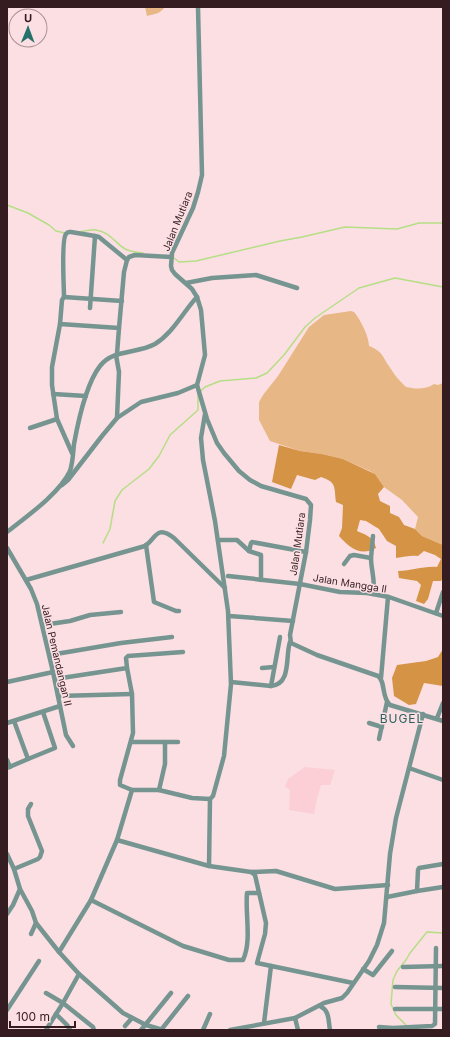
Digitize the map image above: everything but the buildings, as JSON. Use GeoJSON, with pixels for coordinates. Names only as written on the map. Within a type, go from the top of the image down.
{"type":"FeatureCollection","features":[{"type":"Feature","properties":{"kind":"street","name":"Jalan Mutiara"},"geometry":{"type":"LineString","coordinates":[[198,7],[202,175],[194,203],[175,244],[171,257],[172,270],[186,283],[197,297],[201,310],[206,355],[197,385],[205,412],[217,443],[239,471],[250,480],[261,486],[306,499],[311,505],[306,552],[290,635],[285,676],[282,682],[271,686]]}},
{"type":"Feature","properties":{"kind":"street"},"geometry":{"type":"LineString","coordinates":[[73,455],[57,419],[52,385],[52,367],[60,324],[62,300],[64,297],[65,235],[69,232],[99,237],[127,260]]}},
{"type":"Feature","properties":{"kind":"street"},"geometry":{"type":"LineString","coordinates":[[90,308],[95,236]]}},
{"type":"Feature","properties":{"kind":"street"},"geometry":{"type":"LineString","coordinates":[[117,418],[119,372],[116,355],[127,260],[129,257],[135,255],[171,257]]}},
{"type":"Feature","properties":{"kind":"street"},"geometry":{"type":"LineString","coordinates":[[186,283],[212,278],[256,275],[297,288]]}},
{"type":"Feature","properties":{"kind":"street"},"geometry":{"type":"LineString","coordinates":[[64,297],[122,301]]}},
{"type":"Feature","properties":{"kind":"street"},"geometry":{"type":"LineString","coordinates":[[59,486],[71,468],[76,432],[88,388],[97,370],[104,361],[116,355],[147,348],[160,341],[171,331],[197,297]]}},
{"type":"Feature","properties":{"kind":"street"},"geometry":{"type":"LineString","coordinates":[[60,324],[120,328]]}},
{"type":"Feature","properties":{"kind":"street"},"geometry":{"type":"LineString","coordinates":[[7,532],[35,510],[59,486],[68,480],[117,418],[141,402],[178,393],[197,385]]}},
{"type":"Feature","properties":{"kind":"street"},"geometry":{"type":"LineString","coordinates":[[53,394],[86,396]]}},
{"type":"Feature","properties":{"kind":"street"},"geometry":{"type":"LineString","coordinates":[[205,412],[201,438],[202,453],[218,540],[229,616],[231,682],[224,756],[213,796],[210,799],[209,866]]}},
{"type":"Feature","properties":{"kind":"street"},"geometry":{"type":"LineString","coordinates":[[30,428],[57,419]]}},
{"type":"Feature","properties":{"kind":"street"},"geometry":{"type":"LineString","coordinates":[[26,580],[146,545],[157,533],[162,532],[171,535],[225,588]]}},
{"type":"Feature","properties":{"kind":"street"},"geometry":{"type":"LineString","coordinates":[[373,536],[371,558],[375,589],[373,594]]}},
{"type":"Feature","properties":{"kind":"street"},"geometry":{"type":"LineString","coordinates":[[218,540],[237,540],[249,551],[262,556],[260,580]]}},
{"type":"Feature","properties":{"kind":"street"},"geometry":{"type":"LineString","coordinates":[[249,551],[250,543],[252,542],[306,552]]}},
{"type":"Feature","properties":{"kind":"street"},"geometry":{"type":"LineString","coordinates":[[146,545],[154,602],[179,611]]}},
{"type":"Feature","properties":{"kind":"street","name":"Jalan Pemandangan II"},"geometry":{"type":"LineString","coordinates":[[7,548],[26,580],[37,604],[54,672],[66,735],[73,746]]}},
{"type":"Feature","properties":{"kind":"street"},"geometry":{"type":"LineString","coordinates":[[344,564],[350,556],[354,555],[371,558]]}},
{"type":"Feature","properties":{"kind":"street","name":"Jalan Mangga II"},"geometry":{"type":"LineString","coordinates":[[228,576],[300,584],[340,592],[373,594],[388,597],[443,616]]}},
{"type":"Feature","properties":{"kind":"street"},"geometry":{"type":"LineString","coordinates":[[436,614],[443,592]]}},
{"type":"Feature","properties":{"kind":"street"},"geometry":{"type":"LineString","coordinates":[[379,739],[387,702],[381,678],[388,597]]}},
{"type":"Feature","properties":{"kind":"street"},"geometry":{"type":"LineString","coordinates":[[43,625],[70,621],[90,615],[121,612]]}},
{"type":"Feature","properties":{"kind":"street"},"geometry":{"type":"LineString","coordinates":[[229,616],[293,621]]}},
{"type":"Feature","properties":{"kind":"street"},"geometry":{"type":"LineString","coordinates":[[50,655],[121,643],[172,637]]}},
{"type":"Feature","properties":{"kind":"street"},"geometry":{"type":"LineString","coordinates":[[231,682],[271,686],[280,637]]}},
{"type":"Feature","properties":{"kind":"street"},"geometry":{"type":"LineString","coordinates":[[278,647],[289,644],[317,655],[365,670],[381,678]]}},
{"type":"Feature","properties":{"kind":"street"},"geometry":{"type":"LineString","coordinates":[[183,652],[127,656],[126,658],[132,694],[134,723],[131,742],[120,783],[122,786],[132,790],[159,790],[192,798],[210,799]]}},
{"type":"Feature","properties":{"kind":"street"},"geometry":{"type":"LineString","coordinates":[[55,679],[127,668]]}},
{"type":"Feature","properties":{"kind":"street"},"geometry":{"type":"LineString","coordinates":[[262,668],[274,668]]}},
{"type":"Feature","properties":{"kind":"street"},"geometry":{"type":"LineString","coordinates":[[7,682],[54,672]]}},
{"type":"Feature","properties":{"kind":"street"},"geometry":{"type":"LineString","coordinates":[[58,696],[132,694]]}},
{"type":"Feature","properties":{"kind":"street"},"geometry":{"type":"LineString","coordinates":[[387,702],[390,705],[443,721]]}},
{"type":"Feature","properties":{"kind":"street"},"geometry":{"type":"LineString","coordinates":[[437,718],[443,703]]}},
{"type":"Feature","properties":{"kind":"street"},"geometry":{"type":"LineString","coordinates":[[7,723],[60,706]]}},
{"type":"Feature","properties":{"kind":"street"},"geometry":{"type":"LineString","coordinates":[[7,760],[8,768],[55,747],[44,712]]}},
{"type":"Feature","properties":{"kind":"street"},"geometry":{"type":"LineString","coordinates":[[230,1030],[295,1018],[320,1006],[342,998],[363,969],[382,934],[387,897],[390,854],[396,818],[423,714]]}},
{"type":"Feature","properties":{"kind":"street"},"geometry":{"type":"LineString","coordinates":[[14,721],[28,759]]}},
{"type":"Feature","properties":{"kind":"street"},"geometry":{"type":"LineString","coordinates":[[369,723],[382,727]]}},
{"type":"Feature","properties":{"kind":"street"},"geometry":{"type":"LineString","coordinates":[[131,742],[178,742]]}},
{"type":"Feature","properties":{"kind":"street"},"geometry":{"type":"LineString","coordinates":[[159,790],[165,764],[165,742]]}},
{"type":"Feature","properties":{"kind":"street"},"geometry":{"type":"LineString","coordinates":[[409,768],[443,780]]}},
{"type":"Feature","properties":{"kind":"street"},"geometry":{"type":"LineString","coordinates":[[59,952],[91,900],[117,840],[132,790]]}},
{"type":"Feature","properties":{"kind":"street"},"geometry":{"type":"LineString","coordinates":[[14,869],[38,859],[42,851],[28,816],[30,804]]}},
{"type":"Feature","properties":{"kind":"street"},"geometry":{"type":"LineString","coordinates":[[117,840],[209,866],[251,872],[276,871],[335,889],[388,885]]}},
{"type":"Feature","properties":{"kind":"street"},"geometry":{"type":"LineString","coordinates":[[7,854],[14,869],[20,889],[32,911],[36,923],[79,974],[124,1013],[146,1025],[162,1030],[188,996]]}},
{"type":"Feature","properties":{"kind":"street"},"geometry":{"type":"LineString","coordinates":[[417,891],[419,868],[443,864]]}},
{"type":"Feature","properties":{"kind":"street"},"geometry":{"type":"LineString","coordinates":[[251,872],[255,875],[266,923],[265,934],[257,963],[353,983]]}},
{"type":"Feature","properties":{"kind":"street"},"geometry":{"type":"LineString","coordinates":[[387,897],[443,887]]}},
{"type":"Feature","properties":{"kind":"street"},"geometry":{"type":"LineString","coordinates":[[7,914],[13,906],[20,889]]}},
{"type":"Feature","properties":{"kind":"street"},"geometry":{"type":"LineString","coordinates":[[91,900],[183,946],[229,960],[243,960],[248,928],[246,895],[248,892],[259,893]]}},
{"type":"Feature","properties":{"kind":"street"},"geometry":{"type":"LineString","coordinates":[[30,934],[36,923]]}},
{"type":"Feature","properties":{"kind":"street"},"geometry":{"type":"LineString","coordinates":[[379,1027],[410,1028],[432,1026],[435,1024],[436,948]]}},
{"type":"Feature","properties":{"kind":"street"},"geometry":{"type":"LineString","coordinates":[[363,969],[373,975],[392,951]]}},
{"type":"Feature","properties":{"kind":"street"},"geometry":{"type":"LineString","coordinates":[[7,1009],[39,961]]}},
{"type":"Feature","properties":{"kind":"street"},"geometry":{"type":"LineString","coordinates":[[264,1023],[271,966]]}},
{"type":"Feature","properties":{"kind":"street"},"geometry":{"type":"LineString","coordinates":[[403,967],[443,966]]}},
{"type":"Feature","properties":{"kind":"street"},"geometry":{"type":"LineString","coordinates":[[46,1030],[79,974]]}},
{"type":"Feature","properties":{"kind":"street"},"geometry":{"type":"LineString","coordinates":[[395,987],[443,988]]}},
{"type":"Feature","properties":{"kind":"street"},"geometry":{"type":"LineString","coordinates":[[46,993],[63,1003],[93,1027],[94,1030]]}},
{"type":"Feature","properties":{"kind":"street"},"geometry":{"type":"LineString","coordinates":[[141,1030],[172,993]]}},
{"type":"Feature","properties":{"kind":"street"},"geometry":{"type":"LineString","coordinates":[[320,1006],[325,1008],[328,1013],[330,1030]]}},
{"type":"Feature","properties":{"kind":"street"},"geometry":{"type":"LineString","coordinates":[[395,1009],[443,1010]]}},
{"type":"Feature","properties":{"kind":"street"},"geometry":{"type":"LineString","coordinates":[[56,1014],[70,1030]]}},
{"type":"Feature","properties":{"kind":"street"},"geometry":{"type":"LineString","coordinates":[[203,1030],[210,1014]]}},
{"type":"Feature","properties":{"kind":"street"},"geometry":{"type":"LineString","coordinates":[[125,1026],[132,1018]]}},
{"type":"Feature","properties":{"kind":"street"},"geometry":{"type":"LineString","coordinates":[[295,1018],[298,1030]]}},
{"type":"Feature","properties":{"kind":"street"},"geometry":{"type":"LineString","coordinates":[[256,1024],[256,1030]]}},
{"type":"Feature","properties":{"kind":"shaded area"},"geometry":{"type":"Polygon","coordinates":[[[145,7],[165,7],[159,12],[147,16],[145,7]]]}},
{"type":"Feature","properties":{"kind":"shaded area"},"geometry":{"type":"Polygon","coordinates":[[[351,311],[354,312],[361,323],[368,337],[369,346],[378,350],[394,374],[406,387],[420,388],[443,383],[443,545],[422,536],[415,529],[418,517],[402,500],[384,487],[375,474],[343,459],[300,451],[270,441],[259,420],[259,402],[278,376],[309,327],[324,315],[351,311]]]}},
{"type":"Feature","properties":{"kind":"shaded area"},"geometry":{"type":"Polygon","coordinates":[[[279,445],[300,451],[343,459],[375,474],[384,487],[378,494],[380,501],[390,506],[390,513],[399,517],[404,525],[415,529],[422,536],[443,545],[443,578],[441,581],[433,581],[428,599],[424,604],[416,601],[421,585],[417,581],[399,578],[398,571],[437,567],[441,559],[424,551],[418,556],[396,558],[396,546],[387,541],[379,529],[366,521],[360,520],[357,531],[371,539],[376,548],[370,551],[355,550],[339,536],[342,528],[343,505],[336,502],[335,489],[330,481],[321,477],[315,480],[297,475],[291,489],[272,482],[279,445]]]}},
{"type":"Feature","properties":{"kind":"shaded area"},"geometry":{"type":"Polygon","coordinates":[[[443,649],[443,686],[424,683],[416,704],[409,705],[394,696],[392,678],[397,665],[426,661],[438,657],[443,649]]]}},
{"type":"Feature","properties":{"kind":"shaded area"},"geometry":{"type":"Polygon","coordinates":[[[305,767],[335,770],[330,785],[321,785],[314,814],[289,810],[290,790],[285,787],[288,779],[305,767]]]}},
{"type":"Feature","properties":{"kind":"waterway"},"geometry":{"type":"LineString","coordinates":[[7,205],[28,213],[49,225],[56,231],[65,233]]}},
{"type":"Feature","properties":{"kind":"waterway"},"geometry":{"type":"LineString","coordinates":[[173,257],[179,262],[196,261],[345,227],[397,229],[419,223],[443,223]]}},
{"type":"Feature","properties":{"kind":"waterway"},"geometry":{"type":"LineString","coordinates":[[80,232],[93,230],[101,231],[125,249],[143,253]]}},
{"type":"Feature","properties":{"kind":"waterway"},"geometry":{"type":"LineString","coordinates":[[200,392],[205,387],[220,381],[256,378],[267,373],[284,355],[305,327],[315,318],[359,288],[395,278],[443,287]]}},
{"type":"Feature","properties":{"kind":"waterway"},"geometry":{"type":"LineString","coordinates":[[103,543],[110,529],[115,501],[122,490],[149,469],[159,456],[170,435],[198,410],[198,395]]}},
{"type":"Feature","properties":{"kind":"waterway"},"geometry":{"type":"LineString","coordinates":[[406,1025],[396,1015],[391,1004],[393,980],[397,971],[427,932],[443,933]]}},
{"type":"Feature","properties":{"kind":"district","name":"BUGEL"},"geometry":{"type":"Point","coordinates":[402,719]}}]}
